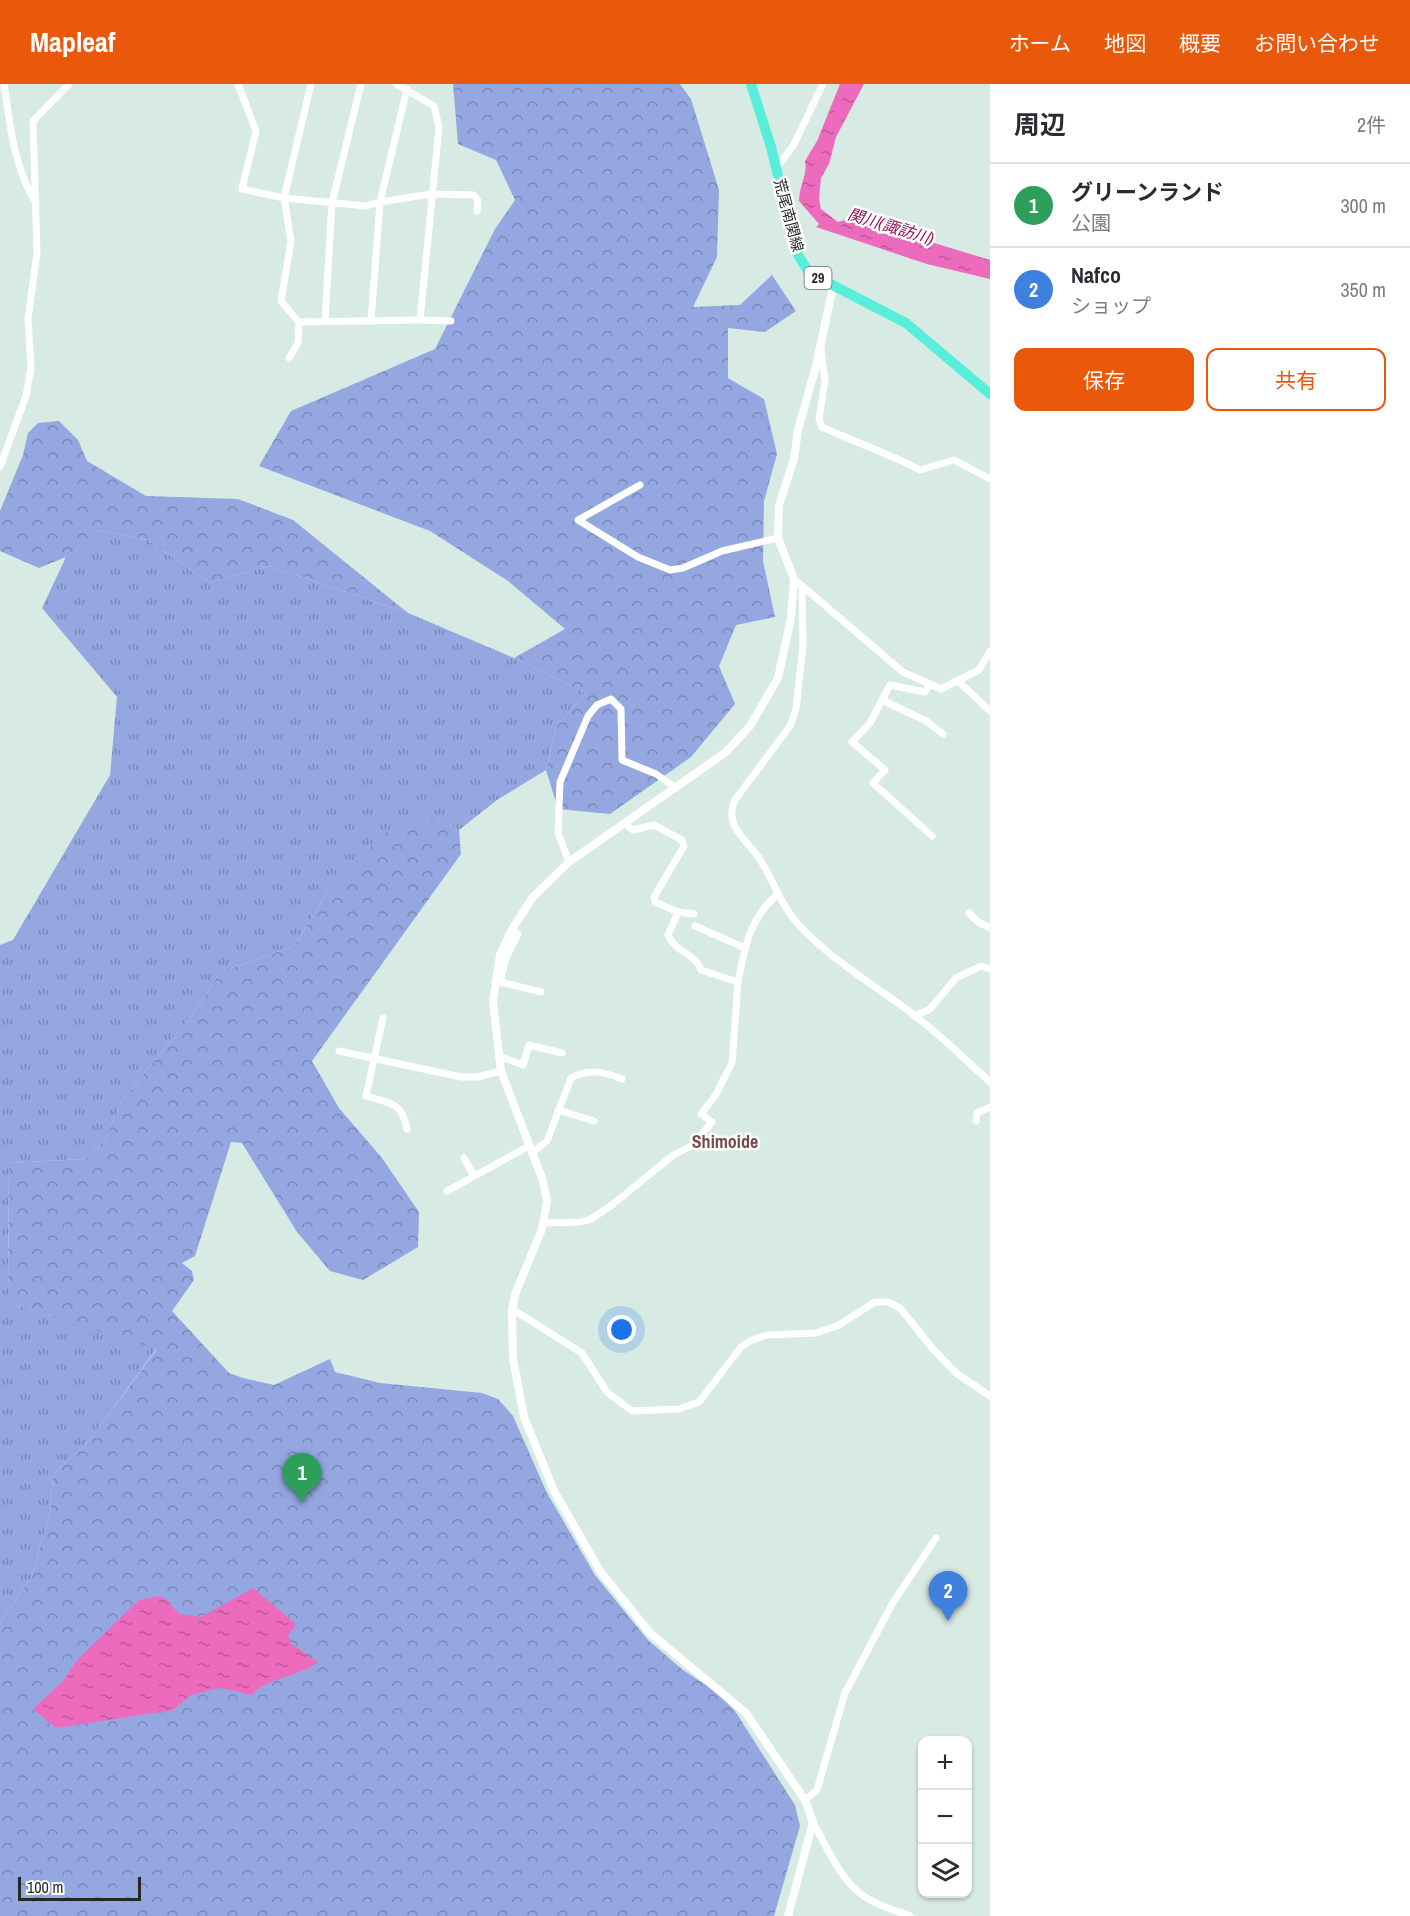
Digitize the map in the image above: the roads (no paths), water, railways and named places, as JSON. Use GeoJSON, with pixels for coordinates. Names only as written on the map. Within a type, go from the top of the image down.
{"type":"FeatureCollection","features":[{"type":"Feature","properties":{"kind":"main road","name":"荒尾南関線"},"geometry":{"type":"LineString","coordinates":[[751,84],[797,253],[809,273],[906,324],[990,394]]}},
{"type":"Feature","properties":{"kind":"street"},"geometry":{"type":"LineString","coordinates":[[4,84],[16,159],[26,186],[37,206]]}},
{"type":"Feature","properties":{"kind":"street"},"geometry":{"type":"LineString","coordinates":[[0,467],[26,396],[32,367],[28,319],[37,253],[37,206],[31,141],[33,121],[69,84]]}},
{"type":"Feature","properties":{"kind":"street"},"geometry":{"type":"LineString","coordinates":[[238,84],[256,131],[242,189],[284,198],[366,207],[380,202],[431,194],[474,195],[478,201],[477,211]]}},
{"type":"Feature","properties":{"kind":"street"},"geometry":{"type":"LineString","coordinates":[[290,358],[298,343],[299,322],[281,301],[291,241],[284,198],[311,84]]}},
{"type":"Feature","properties":{"kind":"street"},"geometry":{"type":"LineString","coordinates":[[325,321],[332,203],[361,84]]}},
{"type":"Feature","properties":{"kind":"street"},"geometry":{"type":"LineString","coordinates":[[396,84],[434,106],[439,127],[420,320]]}},
{"type":"Feature","properties":{"kind":"street"},"geometry":{"type":"LineString","coordinates":[[776,169],[793,146],[823,84]]}},
{"type":"Feature","properties":{"kind":"street"},"geometry":{"type":"LineString","coordinates":[[371,321],[380,202],[407,89]]}},
{"type":"Feature","properties":{"kind":"street"},"geometry":{"type":"LineString","coordinates":[[833,287],[798,430],[794,459],[779,505],[778,538],[794,579],[802,589],[903,672],[929,686],[941,689],[979,669],[990,651]]}},
{"type":"Feature","properties":{"kind":"street"},"geometry":{"type":"LineString","coordinates":[[299,322],[452,321]]}},
{"type":"Feature","properties":{"kind":"street"},"geometry":{"type":"LineString","coordinates":[[820,346],[825,381],[819,419],[822,427],[851,437],[874,451],[882,451],[920,470],[954,459],[990,479]]}},
{"type":"Feature","properties":{"kind":"street"},"geometry":{"type":"LineString","coordinates":[[640,485],[578,520],[638,557],[669,570],[682,568],[722,551],[778,538]]}},
{"type":"Feature","properties":{"kind":"street"},"geometry":{"type":"LineString","coordinates":[[794,579],[789,631],[778,678],[750,726],[726,752],[569,862],[532,897],[512,929],[500,955],[493,1001],[501,1071],[543,1181],[547,1201],[543,1223],[516,1292],[512,1309],[513,1359],[524,1416],[554,1491],[600,1571],[650,1633],[746,1713],[805,1800],[813,1822],[856,1890],[872,1900],[909,1916]]}},
{"type":"Feature","properties":{"kind":"street"},"geometry":{"type":"LineString","coordinates":[[802,589],[802,645],[796,708],[790,726],[735,800],[730,815],[731,823],[765,866],[777,895],[798,925],[839,963],[915,1016],[990,1082]]}},
{"type":"Feature","properties":{"kind":"street"},"geometry":{"type":"LineString","coordinates":[[957,681],[990,711]]}},
{"type":"Feature","properties":{"kind":"street"},"geometry":{"type":"LineString","coordinates":[[929,686],[925,692],[890,686],[870,723],[852,742],[885,770],[873,783],[932,836]]}},
{"type":"Feature","properties":{"kind":"street"},"geometry":{"type":"LineString","coordinates":[[569,862],[558,833],[560,782],[588,716],[604,700],[611,699],[621,709],[622,760],[657,774],[676,788]]}},
{"type":"Feature","properties":{"kind":"street"},"geometry":{"type":"LineString","coordinates":[[882,700],[926,721],[943,734]]}},
{"type":"Feature","properties":{"kind":"street"},"geometry":{"type":"LineString","coordinates":[[626,824],[633,830],[654,825],[682,840],[684,846],[654,897],[655,902],[678,912],[694,914]]}},
{"type":"Feature","properties":{"kind":"street"},"geometry":{"type":"LineString","coordinates":[[543,1223],[580,1222],[591,1219],[612,1205],[672,1156],[693,1145],[703,1135],[712,1122],[702,1114],[715,1096],[732,1063],[738,982],[745,948],[762,908],[777,895]]}},
{"type":"Feature","properties":{"kind":"street"},"geometry":{"type":"LineString","coordinates":[[678,912],[668,935],[671,944],[699,963],[701,970],[738,982]]}},
{"type":"Feature","properties":{"kind":"street"},"geometry":{"type":"LineString","coordinates":[[969,913],[978,922],[990,928]]}},
{"type":"Feature","properties":{"kind":"street"},"geometry":{"type":"LineString","coordinates":[[695,926],[745,948]]}},
{"type":"Feature","properties":{"kind":"street"},"geometry":{"type":"LineString","coordinates":[[512,929],[518,934],[506,958],[500,982],[541,992]]}},
{"type":"Feature","properties":{"kind":"street"},"geometry":{"type":"LineString","coordinates":[[915,1016],[930,1009],[957,978],[981,966],[990,969]]}},
{"type":"Feature","properties":{"kind":"street"},"geometry":{"type":"LineString","coordinates":[[383,1018],[366,1096],[395,1105],[402,1111],[407,1129]]}},
{"type":"Feature","properties":{"kind":"street"},"geometry":{"type":"LineString","coordinates":[[499,1056],[523,1065],[529,1045],[562,1053]]}},
{"type":"Feature","properties":{"kind":"street"},"geometry":{"type":"LineString","coordinates":[[339,1051],[461,1077],[477,1077],[501,1071]]}},
{"type":"Feature","properties":{"kind":"street"},"geometry":{"type":"LineString","coordinates":[[447,1191],[547,1142],[567,1084],[578,1074],[602,1071],[622,1079]]}},
{"type":"Feature","properties":{"kind":"street"},"geometry":{"type":"LineString","coordinates":[[976,1122],[977,1113],[990,1107]]}},
{"type":"Feature","properties":{"kind":"street"},"geometry":{"type":"LineString","coordinates":[[558,1110],[594,1121]]}},
{"type":"Feature","properties":{"kind":"street"},"geometry":{"type":"LineString","coordinates":[[464,1158],[474,1176]]}},
{"type":"Feature","properties":{"kind":"street"},"geometry":{"type":"LineString","coordinates":[[512,1309],[582,1353],[607,1392],[632,1411],[679,1409],[699,1402],[741,1347],[752,1340],[767,1335],[816,1334],[839,1325],[875,1302],[888,1302],[900,1308],[956,1373],[990,1396]]}},
{"type":"Feature","properties":{"kind":"street"},"geometry":{"type":"LineString","coordinates":[[805,1800],[817,1790],[848,1687],[892,1604],[936,1538]]}},
{"type":"Feature","properties":{"kind":"street"},"geometry":{"type":"LineString","coordinates":[[788,1916],[813,1822]]}},
{"type":"Feature","properties":{"kind":"water"},"geometry":{"type":"Polygon","coordinates":[[[840,84],[864,84],[836,137],[829,164],[821,178],[819,199],[821,209],[838,222],[852,218],[990,260],[990,279],[927,264],[816,227],[819,224],[799,201],[800,190],[805,161],[817,141],[840,84]]]}},
{"type":"Feature","properties":{"kind":"water"},"geometry":{"type":"Polygon","coordinates":[[[253,1588],[296,1624],[288,1636],[292,1644],[318,1662],[266,1684],[252,1695],[220,1688],[191,1695],[173,1710],[56,1728],[33,1709],[63,1681],[78,1659],[139,1600],[160,1596],[167,1600],[179,1614],[201,1617],[253,1588]]]}},
{"type":"Feature","properties":{"kind":"place","name":"グリーンランド"},"geometry":{"type":"Point","coordinates":[302,1503]}},
{"type":"Feature","properties":{"kind":"place","name":"Nafco"},"geometry":{"type":"Point","coordinates":[948,1621]}},
{"type":"Feature","properties":{"kind":"district","name":"Shimoide"},"geometry":{"type":"Point","coordinates":[725,1141]}},
{"type":"Feature","properties":{"kind":"water label","name":"関川(諏訪川)"},"geometry":{"type":"Point","coordinates":[891,226]}}]}
